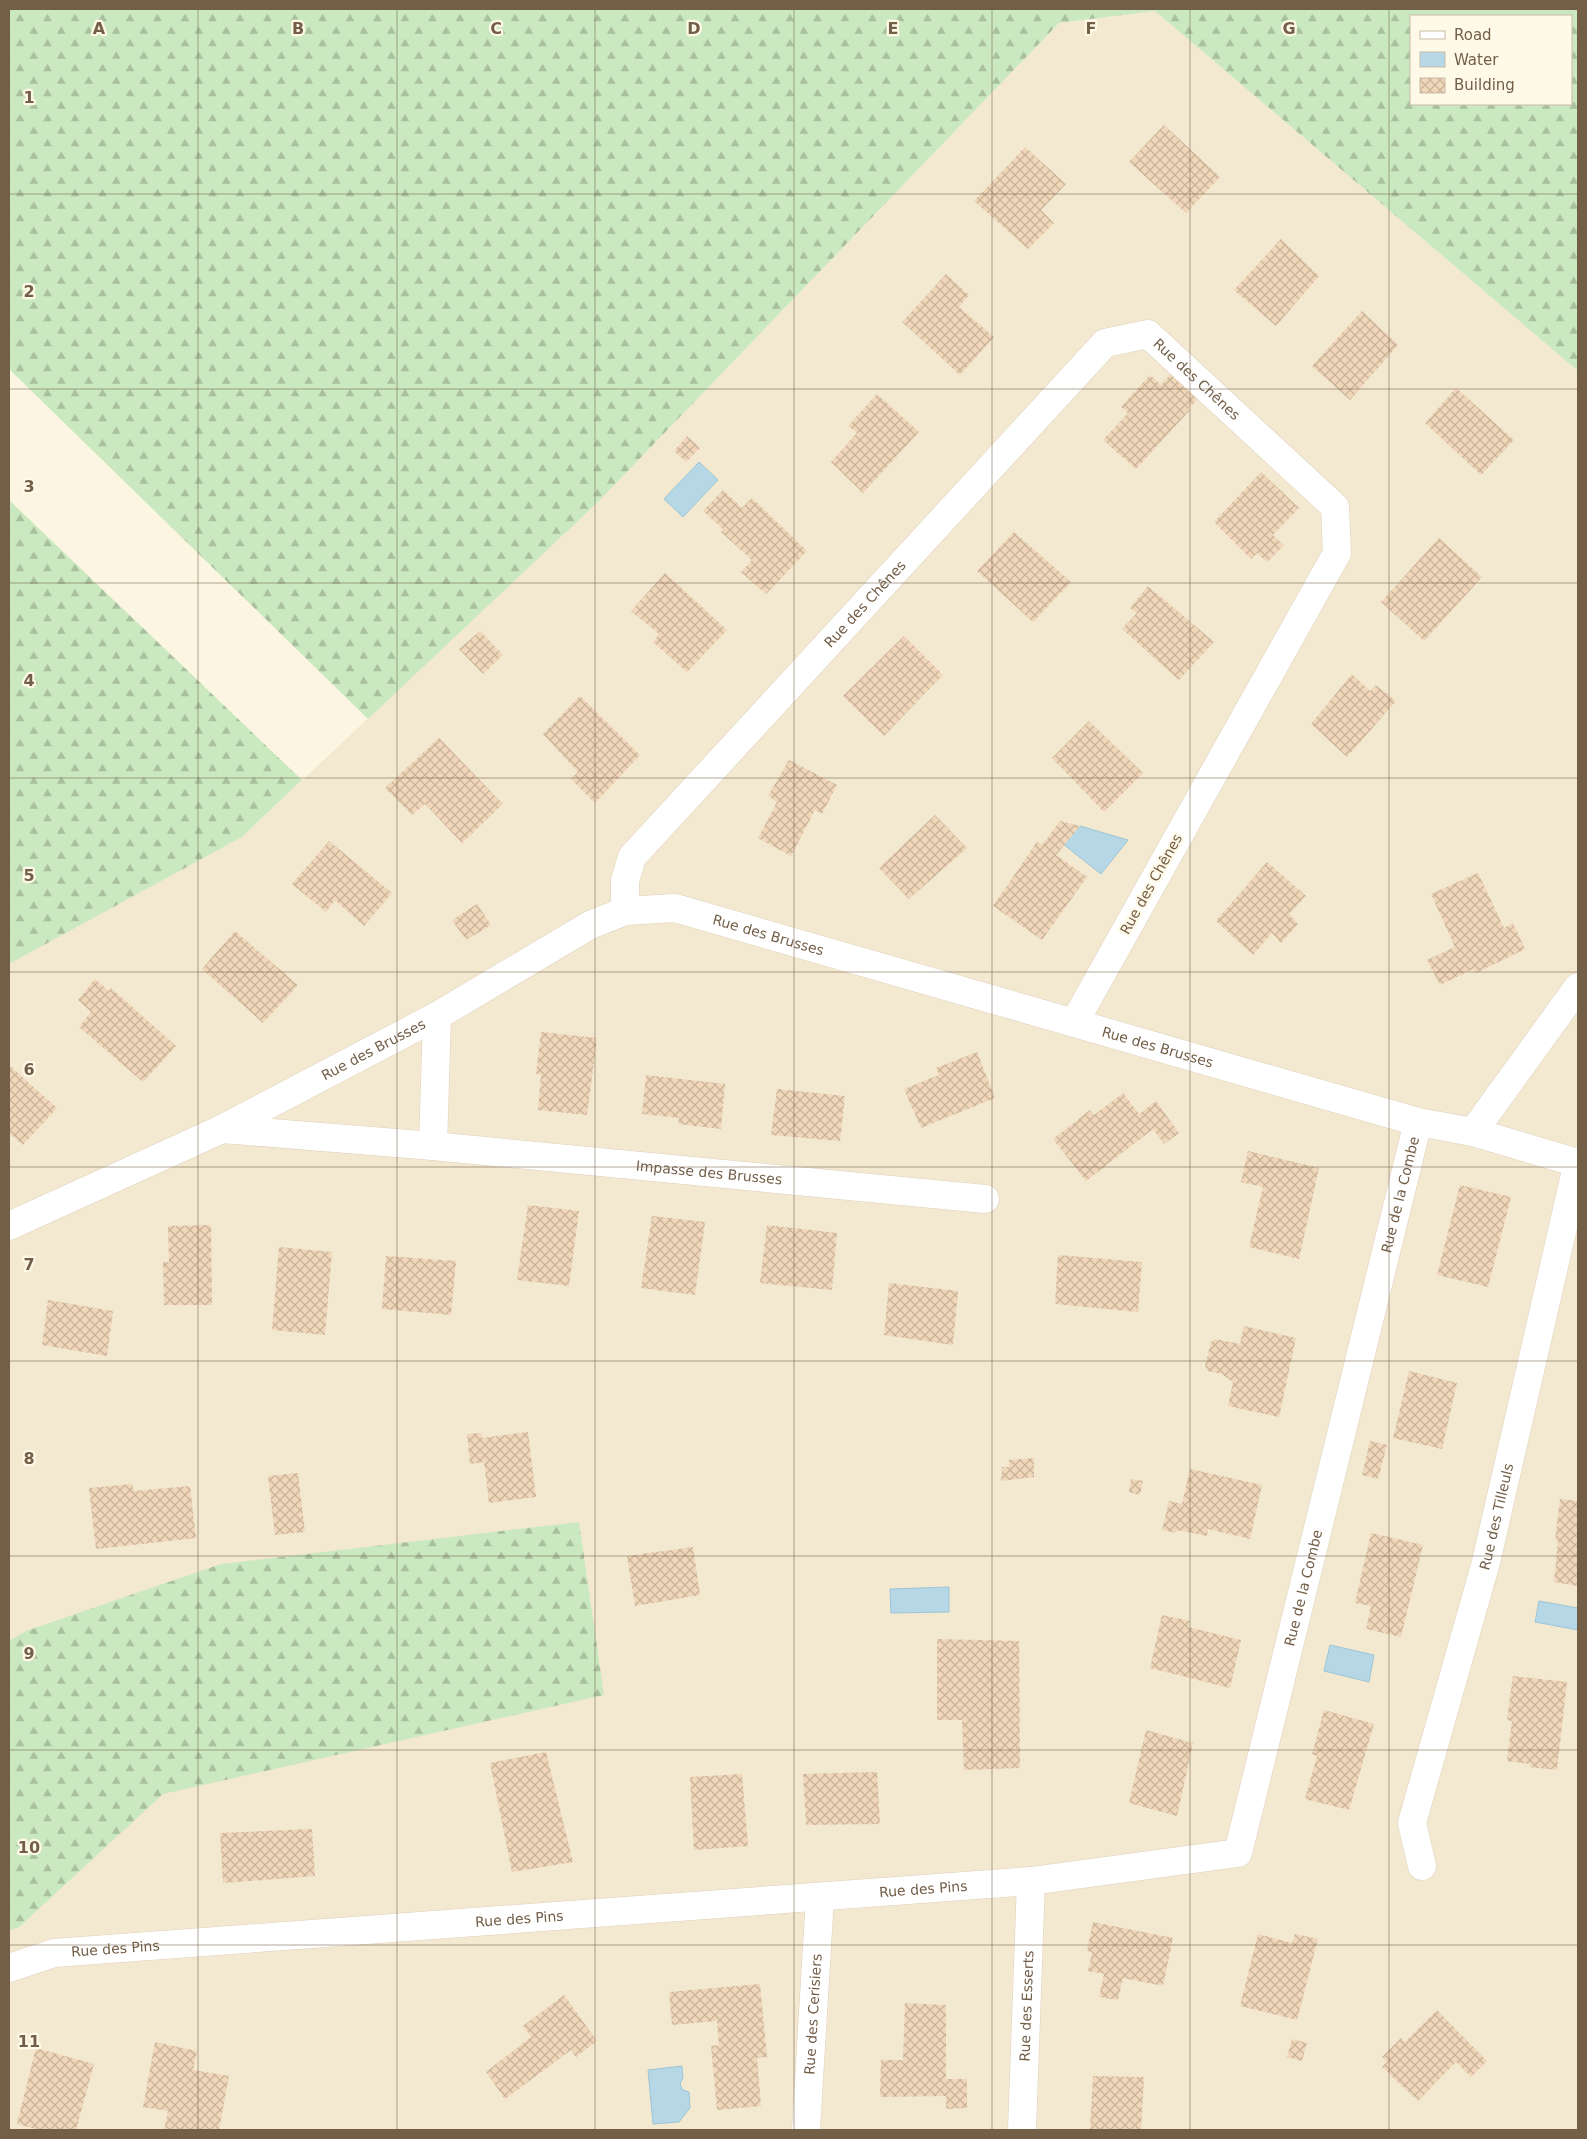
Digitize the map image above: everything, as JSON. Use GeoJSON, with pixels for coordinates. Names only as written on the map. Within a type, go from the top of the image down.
{"type":"FeatureCollection","features":[{"type":"Feature","properties":{"kind":"street","name":"Rue des Chênes"},"geometry":{"type":"LineString","coordinates":[[625,911],[625,881],[632,857],[1105,343],[1148,334],[1335,507],[1337,552],[1074,1022]]}},
{"type":"Feature","properties":{"kind":"street","name":"Rue des Brusses"},"geometry":{"type":"LineString","coordinates":[[9,1226],[222,1129],[437,1016],[590,925],[625,911],[675,908],[1418,1122],[1473,1132],[1578,1162]]}},
{"type":"Feature","properties":{"kind":"street"},"geometry":{"type":"LineString","coordinates":[[1473,1132],[1578,987]]}},
{"type":"Feature","properties":{"kind":"street"},"geometry":{"type":"LineString","coordinates":[[433,1146],[437,1016]]}},
{"type":"Feature","properties":{"kind":"street","name":"Rue de la Combe"},"geometry":{"type":"LineString","coordinates":[[1031,1881],[1238,1853],[1418,1122]]}},
{"type":"Feature","properties":{"kind":"street","name":"Impasse des Brusses"},"geometry":{"type":"LineString","coordinates":[[222,1129],[433,1146],[985,1199]]}},
{"type":"Feature","properties":{"kind":"street","name":"Rue des Tilleuls"},"geometry":{"type":"LineString","coordinates":[[1422,1866],[1412,1823],[1486,1562],[1578,1162]]}},
{"type":"Feature","properties":{"kind":"street","name":"Rue des Pins"},"geometry":{"type":"LineString","coordinates":[[9,1968],[54,1953],[1031,1881]]}},
{"type":"Feature","properties":{"kind":"street","name":"Rue des Esserts"},"geometry":{"type":"LineString","coordinates":[[1022,2130],[1031,1881]]}},
{"type":"Feature","properties":{"kind":"street","name":"Rue des Cerisiers"},"geometry":{"type":"LineString","coordinates":[[806,2130],[820,1897]]}},
{"type":"Feature","properties":{"kind":"shaded area"},"geometry":{"type":"Polygon","coordinates":[[[1155,11],[1578,371],[1578,2130],[9,2130],[9,964],[242,837],[598,502],[1059,23],[1155,11]]]}},
{"type":"Feature","properties":{"kind":"green space"},"geometry":{"type":"Polygon","coordinates":[[[9,9],[1578,9],[1578,371],[1155,11],[1059,23],[598,502],[368,719],[9,369],[9,9]]]}},
{"type":"Feature","properties":{"kind":"green space"},"geometry":{"type":"Polygon","coordinates":[[[9,500],[302,780],[242,837],[9,964],[9,500]]]}},
{"type":"Feature","properties":{"kind":"green space"},"geometry":{"type":"Polygon","coordinates":[[[579,1522],[604,1695],[163,1794],[18,1928],[9,1930],[9,1641],[26,1631],[221,1564],[579,1522]]]}},
{"type":"Feature","properties":{"kind":"water"},"geometry":{"type":"Polygon","coordinates":[[[699,462],[718,480],[683,517],[664,499],[699,462]]]}},
{"type":"Feature","properties":{"kind":"water"},"geometry":{"type":"Polygon","coordinates":[[[1080,826],[1128,840],[1101,874],[1063,844],[1080,826]]]}},
{"type":"Feature","properties":{"kind":"water"},"geometry":{"type":"Polygon","coordinates":[[[949,1587],[949,1612],[891,1613],[890,1589],[949,1587]]]}},
{"type":"Feature","properties":{"kind":"water"},"geometry":{"type":"Polygon","coordinates":[[[1539,1601],[1578,1608],[1578,1630],[1535,1622],[1539,1601]]]}},
{"type":"Feature","properties":{"kind":"water"},"geometry":{"type":"Polygon","coordinates":[[[1330,1645],[1374,1655],[1369,1682],[1324,1671],[1330,1645]]]}},
{"type":"Feature","properties":{"kind":"water"},"geometry":{"type":"Polygon","coordinates":[[[682,2066],[683,2077],[680,2085],[683,2090],[689,2092],[690,2108],[679,2122],[653,2124],[648,2070],[682,2066]]]}},
{"type":"Feature","properties":{"kind":"building"},"geometry":{"type":"Polygon","coordinates":[[[1164,125],[1220,177],[1186,213],[1129,162],[1164,125]]]}},
{"type":"Feature","properties":{"kind":"building"},"geometry":{"type":"Polygon","coordinates":[[[1025,147],[1066,184],[1041,210],[1054,223],[1028,249],[974,201],[1025,147]]]}},
{"type":"Feature","properties":{"kind":"building"},"geometry":{"type":"Polygon","coordinates":[[[1281,239],[1319,276],[1276,326],[1234,290],[1281,239]]]}},
{"type":"Feature","properties":{"kind":"building"},"geometry":{"type":"Polygon","coordinates":[[[946,274],[969,295],[959,307],[994,337],[960,375],[902,322],[946,274]]]}},
{"type":"Feature","properties":{"kind":"building"},"geometry":{"type":"Polygon","coordinates":[[[1362,311],[1398,345],[1350,400],[1312,366],[1362,311]]]}},
{"type":"Feature","properties":{"kind":"building"},"geometry":{"type":"Polygon","coordinates":[[[1177,367],[1205,391],[1136,469],[1103,440],[1128,413],[1121,407],[1150,375],[1161,385],[1177,367]]]}},
{"type":"Feature","properties":{"kind":"building"},"geometry":{"type":"Polygon","coordinates":[[[1456,388],[1514,440],[1481,475],[1425,423],[1456,388]]]}},
{"type":"Feature","properties":{"kind":"building"},"geometry":{"type":"Polygon","coordinates":[[[877,394],[919,432],[863,493],[831,462],[857,433],[848,426],[877,394]]]}},
{"type":"Feature","properties":{"kind":"building"},"geometry":{"type":"Polygon","coordinates":[[[687,436],[700,448],[686,462],[674,451],[687,436]]]}},
{"type":"Feature","properties":{"kind":"building"},"geometry":{"type":"Polygon","coordinates":[[[1261,472],[1299,508],[1273,535],[1284,545],[1267,562],[1257,553],[1251,559],[1214,522],[1261,472]]]}},
{"type":"Feature","properties":{"kind":"building"},"geometry":{"type":"Polygon","coordinates":[[[723,490],[742,508],[752,498],[807,551],[766,594],[741,572],[752,560],[721,532],[723,529],[703,511],[723,490]]]}},
{"type":"Feature","properties":{"kind":"building"},"geometry":{"type":"Polygon","coordinates":[[[1014,532],[1071,582],[1033,622],[977,571],[1014,532]]]}},
{"type":"Feature","properties":{"kind":"building"},"geometry":{"type":"Polygon","coordinates":[[[1439,538],[1482,577],[1424,641],[1381,602],[1439,538]]]}},
{"type":"Feature","properties":{"kind":"building"},"geometry":{"type":"Polygon","coordinates":[[[665,573],[727,630],[687,672],[653,642],[659,634],[631,611],[665,573]]]}},
{"type":"Feature","properties":{"kind":"building"},"geometry":{"type":"Polygon","coordinates":[[[1148,586],[1214,642],[1179,680],[1122,629],[1137,613],[1130,608],[1148,586]]]}},
{"type":"Feature","properties":{"kind":"building"},"geometry":{"type":"Polygon","coordinates":[[[480,631],[503,655],[483,674],[459,649],[480,631]]]}},
{"type":"Feature","properties":{"kind":"building"},"geometry":{"type":"Polygon","coordinates":[[[904,636],[943,675],[884,736],[843,696],[904,636]]]}},
{"type":"Feature","properties":{"kind":"building"},"geometry":{"type":"Polygon","coordinates":[[[1352,674],[1370,691],[1376,685],[1396,701],[1347,757],[1311,724],[1352,674]]]}},
{"type":"Feature","properties":{"kind":"building"},"geometry":{"type":"Polygon","coordinates":[[[580,696],[640,755],[595,803],[571,779],[578,772],[543,734],[580,696]]]}},
{"type":"Feature","properties":{"kind":"building"},"geometry":{"type":"Polygon","coordinates":[[[1089,721],[1143,773],[1104,812],[1052,758],[1089,721]]]}},
{"type":"Feature","properties":{"kind":"building"},"geometry":{"type":"Polygon","coordinates":[[[439,738],[503,804],[462,843],[425,804],[412,815],[385,788],[439,738]]]}},
{"type":"Feature","properties":{"kind":"building"},"geometry":{"type":"Polygon","coordinates":[[[789,760],[837,785],[822,814],[815,810],[791,856],[758,838],[777,802],[768,796],[789,760]]]}},
{"type":"Feature","properties":{"kind":"building"},"geometry":{"type":"Polygon","coordinates":[[[935,815],[967,848],[909,899],[879,868],[935,815]]]}},
{"type":"Feature","properties":{"kind":"building"},"geometry":{"type":"Polygon","coordinates":[[[1060,821],[1080,826],[1056,855],[1087,877],[1042,940],[993,906],[1037,842],[1042,845],[1060,821]]]}},
{"type":"Feature","properties":{"kind":"building"},"geometry":{"type":"Polygon","coordinates":[[[329,841],[392,893],[364,926],[335,900],[326,912],[292,884],[329,841]]]}},
{"type":"Feature","properties":{"kind":"building"},"geometry":{"type":"Polygon","coordinates":[[[1267,862],[1306,896],[1289,914],[1298,924],[1281,943],[1272,933],[1253,955],[1216,921],[1267,862]]]}},
{"type":"Feature","properties":{"kind":"building"},"geometry":{"type":"Polygon","coordinates":[[[1478,873],[1504,928],[1513,923],[1525,949],[1476,973],[1473,969],[1440,985],[1427,960],[1455,947],[1431,894],[1478,873]]]}},
{"type":"Feature","properties":{"kind":"building"},"geometry":{"type":"Polygon","coordinates":[[[477,904],[491,925],[466,940],[452,920],[477,904]]]}},
{"type":"Feature","properties":{"kind":"building"},"geometry":{"type":"Polygon","coordinates":[[[235,931],[298,985],[263,1023],[202,969],[235,931]]]}},
{"type":"Feature","properties":{"kind":"building"},"geometry":{"type":"Polygon","coordinates":[[[95,979],[109,991],[111,988],[176,1046],[143,1082],[79,1027],[91,1012],[78,1000],[95,979]]]}},
{"type":"Feature","properties":{"kind":"building"},"geometry":{"type":"Polygon","coordinates":[[[541,1032],[597,1038],[587,1115],[538,1110],[541,1075],[536,1074],[541,1032]]]}},
{"type":"Feature","properties":{"kind":"building"},"geometry":{"type":"Polygon","coordinates":[[[977,1052],[995,1098],[921,1128],[904,1089],[939,1075],[936,1068],[977,1052]]]}},
{"type":"Feature","properties":{"kind":"building"},"geometry":{"type":"Polygon","coordinates":[[[9,1065],[57,1108],[23,1145],[9,1133],[9,1065]]]}},
{"type":"Feature","properties":{"kind":"building"},"geometry":{"type":"Polygon","coordinates":[[[646,1075],[725,1084],[721,1129],[678,1124],[679,1118],[642,1114],[646,1075]]]}},
{"type":"Feature","properties":{"kind":"building"},"geometry":{"type":"Polygon","coordinates":[[[777,1089],[845,1096],[840,1141],[771,1135],[777,1089]]]}},
{"type":"Feature","properties":{"kind":"building"},"geometry":{"type":"Polygon","coordinates":[[[1123,1093],[1139,1114],[1156,1101],[1179,1133],[1164,1144],[1153,1129],[1086,1181],[1053,1139],[1090,1110],[1094,1115],[1123,1093]]]}},
{"type":"Feature","properties":{"kind":"building"},"geometry":{"type":"Polygon","coordinates":[[[1248,1151],[1319,1168],[1299,1259],[1249,1247],[1263,1187],[1241,1182],[1248,1151]]]}},
{"type":"Feature","properties":{"kind":"building"},"geometry":{"type":"Polygon","coordinates":[[[1460,1185],[1511,1197],[1488,1287],[1437,1275],[1460,1185]]]}},
{"type":"Feature","properties":{"kind":"building"},"geometry":{"type":"Polygon","coordinates":[[[528,1205],[579,1211],[569,1286],[517,1280],[528,1205]]]}},
{"type":"Feature","properties":{"kind":"building"},"geometry":{"type":"Polygon","coordinates":[[[652,1216],[705,1222],[695,1295],[641,1288],[652,1216]]]}},
{"type":"Feature","properties":{"kind":"building"},"geometry":{"type":"Polygon","coordinates":[[[211,1225],[212,1305],[164,1305],[163,1262],[169,1262],[168,1226],[211,1225]]]}},
{"type":"Feature","properties":{"kind":"building"},"geometry":{"type":"Polygon","coordinates":[[[767,1225],[837,1233],[832,1290],[760,1283],[767,1225]]]}},
{"type":"Feature","properties":{"kind":"building"},"geometry":{"type":"Polygon","coordinates":[[[279,1247],[332,1252],[325,1335],[272,1330],[279,1247]]]}},
{"type":"Feature","properties":{"kind":"building"},"geometry":{"type":"Polygon","coordinates":[[[1058,1255],[1142,1262],[1138,1312],[1055,1304],[1058,1255]]]}},
{"type":"Feature","properties":{"kind":"building"},"geometry":{"type":"Polygon","coordinates":[[[386,1256],[456,1261],[451,1315],[382,1309],[386,1256]]]}},
{"type":"Feature","properties":{"kind":"building"},"geometry":{"type":"Polygon","coordinates":[[[889,1283],[958,1291],[953,1345],[884,1335],[889,1283]]]}},
{"type":"Feature","properties":{"kind":"building"},"geometry":{"type":"Polygon","coordinates":[[[48,1300],[113,1311],[107,1356],[42,1345],[48,1300]]]}},
{"type":"Feature","properties":{"kind":"building"},"geometry":{"type":"Polygon","coordinates":[[[1244,1326],[1296,1338],[1279,1417],[1228,1406],[1233,1382],[1222,1374],[1208,1371],[1205,1366],[1211,1342],[1215,1339],[1240,1344],[1244,1326]]]}},
{"type":"Feature","properties":{"kind":"building"},"geometry":{"type":"Polygon","coordinates":[[[1409,1371],[1457,1383],[1442,1449],[1393,1438],[1409,1371]]]}},
{"type":"Feature","properties":{"kind":"building"},"geometry":{"type":"Polygon","coordinates":[[[528,1432],[536,1497],[489,1503],[484,1462],[470,1464],[467,1434],[481,1433],[482,1438],[528,1432]]]}},
{"type":"Feature","properties":{"kind":"building"},"geometry":{"type":"Polygon","coordinates":[[[1370,1441],[1387,1445],[1378,1479],[1362,1475],[1370,1441]]]}},
{"type":"Feature","properties":{"kind":"building"},"geometry":{"type":"Polygon","coordinates":[[[1034,1458],[1034,1477],[1001,1481],[1002,1467],[1009,1467],[1009,1460],[1034,1458]]]}},
{"type":"Feature","properties":{"kind":"building"},"geometry":{"type":"Polygon","coordinates":[[[1190,1469],[1262,1485],[1250,1539],[1208,1529],[1207,1536],[1177,1530],[1176,1533],[1162,1530],[1169,1501],[1182,1504],[1190,1469]]]}},
{"type":"Feature","properties":{"kind":"building"},"geometry":{"type":"Polygon","coordinates":[[[298,1473],[305,1532],[275,1535],[268,1476],[298,1473]]]}},
{"type":"Feature","properties":{"kind":"building"},"geometry":{"type":"Polygon","coordinates":[[[1131,1479],[1143,1481],[1140,1495],[1129,1492],[1131,1479]]]}},
{"type":"Feature","properties":{"kind":"building"},"geometry":{"type":"Polygon","coordinates":[[[132,1484],[134,1491],[190,1486],[196,1538],[96,1549],[89,1488],[132,1484]]]}},
{"type":"Feature","properties":{"kind":"building"},"geometry":{"type":"Polygon","coordinates":[[[1560,1499],[1578,1501],[1578,1586],[1554,1582],[1558,1541],[1555,1540],[1560,1499]]]}},
{"type":"Feature","properties":{"kind":"building"},"geometry":{"type":"Polygon","coordinates":[[[1371,1533],[1423,1545],[1401,1637],[1366,1629],[1371,1606],[1355,1603],[1371,1533]]]}},
{"type":"Feature","properties":{"kind":"building"},"geometry":{"type":"Polygon","coordinates":[[[693,1547],[700,1595],[635,1606],[627,1556],[693,1547]]]}},
{"type":"Feature","properties":{"kind":"building"},"geometry":{"type":"Polygon","coordinates":[[[1162,1615],[1190,1621],[1188,1627],[1241,1640],[1230,1688],[1150,1668],[1162,1615]]]}},
{"type":"Feature","properties":{"kind":"building"},"geometry":{"type":"Polygon","coordinates":[[[937,1639],[1019,1641],[1020,1768],[964,1770],[962,1720],[937,1720],[937,1639]]]}},
{"type":"Feature","properties":{"kind":"building"},"geometry":{"type":"Polygon","coordinates":[[[1513,1676],[1567,1682],[1557,1770],[1530,1767],[1530,1764],[1507,1761],[1512,1721],[1507,1720],[1513,1676]]]}},
{"type":"Feature","properties":{"kind":"building"},"geometry":{"type":"Polygon","coordinates":[[[1324,1710],[1374,1724],[1349,1810],[1305,1799],[1317,1756],[1312,1754],[1324,1710]]]}},
{"type":"Feature","properties":{"kind":"building"},"geometry":{"type":"Polygon","coordinates":[[[1146,1730],[1193,1743],[1177,1816],[1129,1803],[1146,1730]]]}},
{"type":"Feature","properties":{"kind":"building"},"geometry":{"type":"Polygon","coordinates":[[[546,1752],[573,1862],[512,1872],[490,1763],[546,1752]]]}},
{"type":"Feature","properties":{"kind":"building"},"geometry":{"type":"Polygon","coordinates":[[[877,1772],[880,1824],[806,1825],[803,1774],[877,1772]]]}},
{"type":"Feature","properties":{"kind":"building"},"geometry":{"type":"Polygon","coordinates":[[[742,1774],[748,1846],[694,1850],[690,1777],[742,1774]]]}},
{"type":"Feature","properties":{"kind":"building"},"geometry":{"type":"Polygon","coordinates":[[[312,1829],[315,1876],[223,1883],[220,1833],[312,1829]]]}},
{"type":"Feature","properties":{"kind":"building"},"geometry":{"type":"Polygon","coordinates":[[[1093,1922],[1173,1938],[1163,1986],[1123,1978],[1118,2000],[1099,1997],[1104,1974],[1088,1971],[1092,1952],[1087,1951],[1093,1922]]]}},
{"type":"Feature","properties":{"kind":"building"},"geometry":{"type":"Polygon","coordinates":[[[1258,1934],[1292,1943],[1295,1934],[1318,1939],[1297,2020],[1240,2006],[1258,1934]]]}},
{"type":"Feature","properties":{"kind":"building"},"geometry":{"type":"Polygon","coordinates":[[[760,1984],[767,2057],[757,2058],[761,2106],[717,2110],[711,2046],[719,2045],[717,2021],[672,2025],[669,1992],[760,1984]]]}},
{"type":"Feature","properties":{"kind":"building"},"geometry":{"type":"Polygon","coordinates":[[[564,1995],[597,2041],[576,2057],[571,2050],[505,2099],[486,2072],[531,2037],[523,2026],[564,1995]]]}},
{"type":"Feature","properties":{"kind":"building"},"geometry":{"type":"Polygon","coordinates":[[[905,2003],[946,2005],[946,2079],[967,2079],[967,2108],[946,2109],[946,2096],[880,2097],[881,2060],[903,2060],[905,2003]]]}},
{"type":"Feature","properties":{"kind":"building"},"geometry":{"type":"Polygon","coordinates":[[[1437,2010],[1487,2061],[1471,2077],[1456,2062],[1418,2101],[1382,2067],[1387,2062],[1382,2057],[1401,2038],[1405,2042],[1437,2010]]]}},
{"type":"Feature","properties":{"kind":"building"},"geometry":{"type":"Polygon","coordinates":[[[1292,2039],[1307,2043],[1302,2061],[1287,2057],[1292,2039]]]}},
{"type":"Feature","properties":{"kind":"building"},"geometry":{"type":"Polygon","coordinates":[[[155,2042],[197,2051],[193,2070],[229,2076],[219,2130],[164,2130],[168,2111],[143,2107],[155,2042]]]}},
{"type":"Feature","properties":{"kind":"building"},"geometry":{"type":"Polygon","coordinates":[[[36,2048],[94,2064],[76,2130],[39,2130],[17,2124],[36,2048]]]}},
{"type":"Feature","properties":{"kind":"building"},"geometry":{"type":"Polygon","coordinates":[[[1093,2076],[1144,2077],[1141,2130],[1090,2130],[1093,2076]]]}}]}
